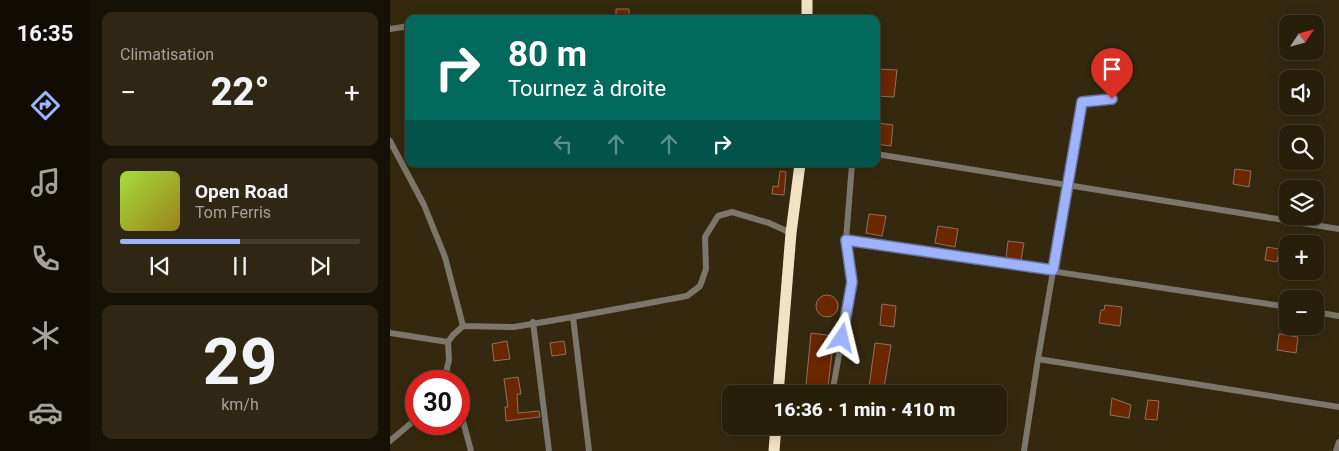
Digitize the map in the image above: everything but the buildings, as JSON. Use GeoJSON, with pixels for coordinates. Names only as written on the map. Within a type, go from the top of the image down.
{"type":"FeatureCollection","features":[{"type":"Feature","properties":{"kind":"highway"},"geometry":{"type":"LineString","coordinates":[[807,0],[807,15]]}},
{"type":"Feature","properties":{"kind":"highway"},"geometry":{"type":"LineString","coordinates":[[779,385],[791,233],[800,167]]}},
{"type":"Feature","properties":{"kind":"highway"},"geometry":{"type":"LineString","coordinates":[[774,451],[775,435]]}},
{"type":"Feature","properties":{"kind":"street"},"geometry":{"type":"LineString","coordinates":[[390,29],[405,27]]}},
{"type":"Feature","properties":{"kind":"street"},"geometry":{"type":"LineString","coordinates":[[1024,451],[1066,186],[1082,102],[1112,99]]}},
{"type":"Feature","properties":{"kind":"street"},"geometry":{"type":"LineString","coordinates":[[390,141],[424,205],[445,257],[464,326]]}},
{"type":"Feature","properties":{"kind":"street"},"geometry":{"type":"LineString","coordinates":[[880,155],[1339,229]]}},
{"type":"Feature","properties":{"kind":"street"},"geometry":{"type":"LineString","coordinates":[[834,385],[852,282],[846,240],[852,167]]}},
{"type":"Feature","properties":{"kind":"street"},"geometry":{"type":"LineString","coordinates":[[447,370],[449,360],[448,342],[464,326],[514,327],[687,296],[700,286],[706,269],[705,237],[718,216],[732,212],[791,233]]}},
{"type":"Feature","properties":{"kind":"street"},"geometry":{"type":"LineString","coordinates":[[846,240],[1053,270],[1279,307]]}},
{"type":"Feature","properties":{"kind":"street"},"geometry":{"type":"LineString","coordinates":[[1324,314],[1339,316]]}},
{"type":"Feature","properties":{"kind":"street"},"geometry":{"type":"LineString","coordinates":[[573,317],[590,451]]}},
{"type":"Feature","properties":{"kind":"street"},"geometry":{"type":"LineString","coordinates":[[534,322],[549,451]]}},
{"type":"Feature","properties":{"kind":"street"},"geometry":{"type":"LineString","coordinates":[[390,333],[448,342]]}},
{"type":"Feature","properties":{"kind":"street"},"geometry":{"type":"LineString","coordinates":[[1038,359],[1339,407]]}},
{"type":"Feature","properties":{"kind":"street"},"geometry":{"type":"LineString","coordinates":[[390,441],[405,428]]}},
{"type":"Feature","properties":{"kind":"street"},"geometry":{"type":"LineString","coordinates":[[467,435],[471,451]]}},
{"type":"Feature","properties":{"kind":"street"},"geometry":{"type":"LineString","coordinates":[[1336,451],[1339,442]]}},
{"type":"Feature","properties":{"kind":"route"},"geometry":{"type":"LineString","coordinates":[[842,338],[852,282],[846,240],[1053,270],[1082,102],[1112,99]]}}]}
